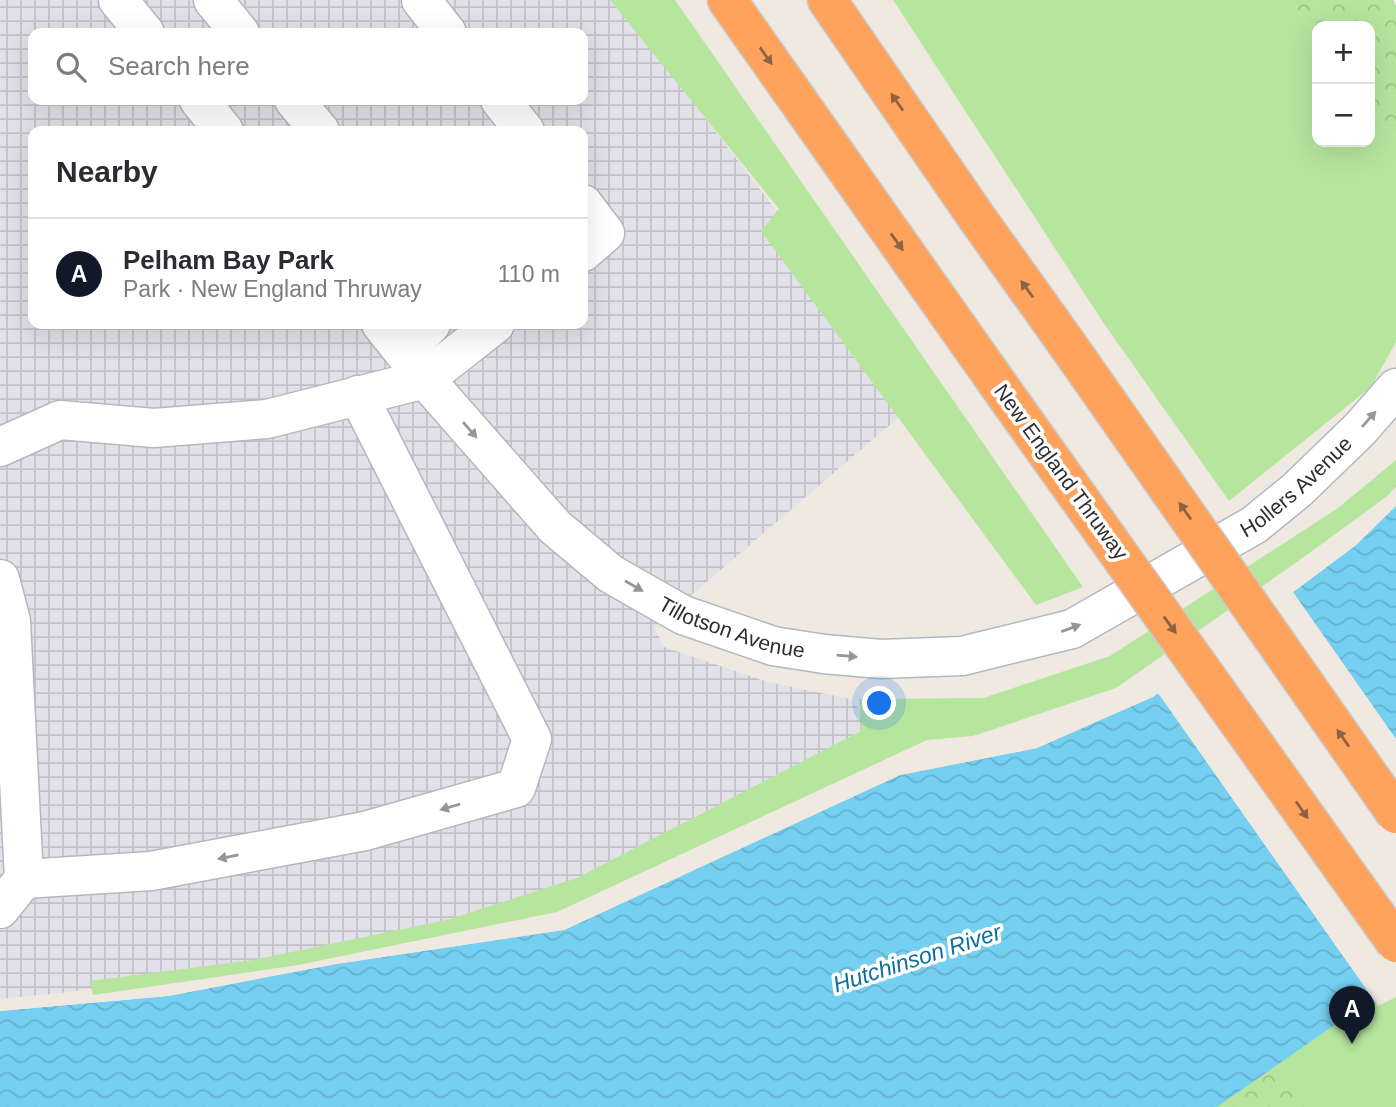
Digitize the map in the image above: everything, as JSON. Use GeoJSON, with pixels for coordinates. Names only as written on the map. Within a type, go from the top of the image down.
{"type":"FeatureCollection","features":[{"type":"Feature","properties":{"kind":"highway","name":"New England Thruway"},"geometry":{"type":"LineString","coordinates":[[727,0],[1396,943]]}},
{"type":"Feature","properties":{"kind":"highway"},"geometry":{"type":"LineString","coordinates":[[827,0],[1396,814]]}},
{"type":"Feature","properties":{"kind":"street"},"geometry":{"type":"LineString","coordinates":[[118,0],[141,28]]}},
{"type":"Feature","properties":{"kind":"street"},"geometry":{"type":"LineString","coordinates":[[213,0],[236,28]]}},
{"type":"Feature","properties":{"kind":"street"},"geometry":{"type":"LineString","coordinates":[[421,0],[443,28]]}},
{"type":"Feature","properties":{"kind":"street"},"geometry":{"type":"LineString","coordinates":[[203,105],[221,126]]}},
{"type":"Feature","properties":{"kind":"street"},"geometry":{"type":"LineString","coordinates":[[298,105],[316,126]]}},
{"type":"Feature","properties":{"kind":"street"},"geometry":{"type":"LineString","coordinates":[[504,105],[521,126]]}},
{"type":"Feature","properties":{"kind":"street"},"geometry":{"type":"LineString","coordinates":[[588,211],[605,233],[588,248]]}},
{"type":"Feature","properties":{"kind":"street"},"geometry":{"type":"LineString","coordinates":[[0,447],[60,420],[154,428],[267,419],[358,395],[425,329]]}},
{"type":"Feature","properties":{"kind":"street"},"geometry":{"type":"LineString","coordinates":[[403,351],[478,329]]}},
{"type":"Feature","properties":{"kind":"street","name":"Tillotson Avenue"},"geometry":{"type":"LineString","coordinates":[[403,351],[555,527],[611,574],[683,615],[773,646],[881,659],[962,656],[1072,629],[1182,568]]}},
{"type":"Feature","properties":{"kind":"street","name":"Hollers Avenue"},"geometry":{"type":"LineString","coordinates":[[1182,568],[1254,525],[1297,490],[1360,429],[1396,388]]}},
{"type":"Feature","properties":{"kind":"street"},"geometry":{"type":"LineString","coordinates":[[24,879],[151,871],[365,831],[516,788],[532,739],[358,395]]}},
{"type":"Feature","properties":{"kind":"street"},"geometry":{"type":"LineString","coordinates":[[0,579],[11,621],[24,879],[0,909]]}},
{"type":"Feature","properties":{"kind":"shaded area"},"geometry":{"type":"Polygon","coordinates":[[[0,0],[614,0],[921,398],[654,627],[664,647],[768,682],[850,699],[884,737],[574,892],[407,938],[70,992],[0,999],[0,0]]]}},
{"type":"Feature","properties":{"kind":"green space"},"geometry":{"type":"Polygon","coordinates":[[[610,0],[675,0],[1083,587],[1036,605],[761,231],[779,209],[610,0]]]}},
{"type":"Feature","properties":{"kind":"green space"},"geometry":{"type":"Polygon","coordinates":[[[893,0],[1291,0],[1312,29],[1312,147],[1375,147],[1375,114],[1383,125],[1396,135],[1396,342],[1371,387],[1229,501],[1105,325],[893,0]]]}},
{"type":"Feature","properties":{"kind":"green space"},"geometry":{"type":"Polygon","coordinates":[[[1291,0],[1393,0],[1396,6],[1396,135],[1383,125],[1375,114],[1375,21],[1312,21],[1312,29],[1291,0]]]}},
{"type":"Feature","properties":{"kind":"green space"},"geometry":{"type":"Polygon","coordinates":[[[1396,460],[1396,487],[1386,497],[1116,688],[973,736],[927,740],[557,912],[298,965],[93,995],[90,981],[253,960],[447,920],[577,878],[861,731],[859,699],[983,698],[1110,656],[1338,508],[1396,460]]]}},
{"type":"Feature","properties":{"kind":"green space"},"geometry":{"type":"Polygon","coordinates":[[[1396,993],[1396,1107],[1217,1107],[1339,1022],[1396,993]]]}},
{"type":"Feature","properties":{"kind":"green space"},"geometry":{"type":"Polygon","coordinates":[[[1275,1067],[1304,1107],[1217,1107],[1275,1067]]]}},
{"type":"Feature","properties":{"kind":"water","name":"Hutchinson River"},"geometry":{"type":"Polygon","coordinates":[[[1396,506],[1396,993],[1339,1022],[1217,1107],[0,1107],[0,1011],[168,996],[336,964],[564,930],[900,775],[1037,748],[1153,697],[1356,545],[1396,506]]]}},
{"type":"Feature","properties":{"kind":"pier"},"geometry":{"type":"Polygon","coordinates":[[[1396,503],[1356,545],[1293,592],[1396,739],[1396,997],[1378,1006],[1158,693],[1037,748],[900,775],[564,930],[336,964],[168,996],[0,1011],[0,1008],[167,993],[335,961],[563,926],[899,772],[1035,744],[1151,694],[1354,542],[1396,503]]]}},
{"type":"Feature","properties":{"kind":"place","name":"Pelham Bay Park"},"geometry":{"type":"Point","coordinates":[1352,1044]}}]}
